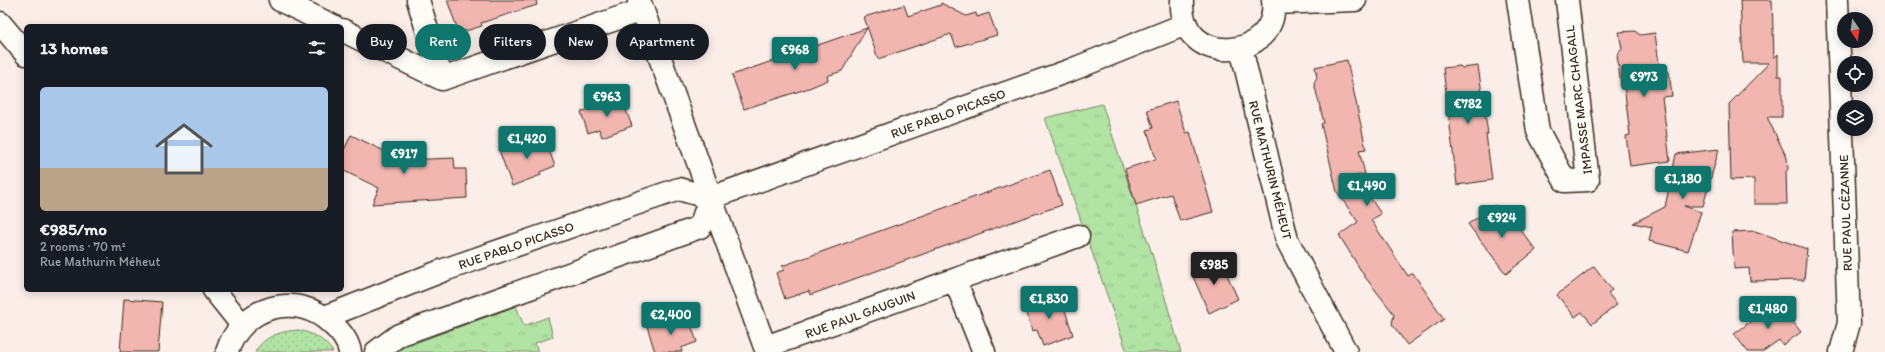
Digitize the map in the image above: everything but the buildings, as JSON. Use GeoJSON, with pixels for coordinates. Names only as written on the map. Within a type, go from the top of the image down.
{"type":"FeatureCollection","features":[{"type":"Feature","properties":{"kind":"street"},"geometry":{"type":"LineString","coordinates":[[280,0],[329,24]]}},
{"type":"Feature","properties":{"kind":"street"},"geometry":{"type":"LineString","coordinates":[[418,0],[442,79]]}},
{"type":"Feature","properties":{"kind":"street"},"geometry":{"type":"LineString","coordinates":[[1182,0],[1181,9],[1186,24],[1193,35],[1203,43],[1215,48],[1228,50],[1241,48],[1254,41],[1265,31],[1272,18],[1273,2],[1355,0]]}},
{"type":"Feature","properties":{"kind":"street","name":"IMPASSE MARC CHAGALL"},"geometry":{"type":"LineString","coordinates":[[1518,0],[1538,131],[1564,181],[1588,180],[1567,0]]}},
{"type":"Feature","properties":{"kind":"street","name":"RUE PAUL CÉZANNE"},"geometry":{"type":"LineString","coordinates":[[1837,0],[1849,324],[1841,352]]}},
{"type":"Feature","properties":{"kind":"street"},"geometry":{"type":"LineString","coordinates":[[344,31],[442,79],[641,5]]}},
{"type":"Feature","properties":{"kind":"street","name":"RUE PAUL GAUGUIN"},"geometry":{"type":"LineString","coordinates":[[641,5],[710,198],[770,350],[955,280],[1078,236]]}},
{"type":"Feature","properties":{"kind":"street"},"geometry":{"type":"LineString","coordinates":[[0,23],[24,52]]}},
{"type":"Feature","properties":{"kind":"street","name":"RUE PABLO PICASSO"},"geometry":{"type":"LineString","coordinates":[[325,317],[444,270],[679,188],[710,198],[1071,70],[1186,24]]}},
{"type":"Feature","properties":{"kind":"street","name":"RUE MATHURIN MÉHEUT"},"geometry":{"type":"LineString","coordinates":[[1241,48],[1287,240],[1346,352]]}},
{"type":"Feature","properties":{"kind":"street"},"geometry":{"type":"LineString","coordinates":[[376,352],[399,335],[700,227],[710,198]]}},
{"type":"Feature","properties":{"kind":"street"},"geometry":{"type":"LineString","coordinates":[[955,280],[984,352]]}},
{"type":"Feature","properties":{"kind":"street"},"geometry":{"type":"LineString","coordinates":[[216,292],[242,325]]}},
{"type":"Feature","properties":{"kind":"street"},"geometry":{"type":"LineString","coordinates":[[227,352],[230,342],[242,325],[256,314],[268,309],[291,305],[309,309],[325,317],[340,331],[350,352]]}},
{"type":"Feature","properties":{"kind":"green space"},"geometry":{"type":"Polygon","coordinates":[[[1102,104],[1153,257],[1181,352],[1127,352],[1045,118],[1102,104]]]}},
{"type":"Feature","properties":{"kind":"green space"},"geometry":{"type":"Polygon","coordinates":[[[516,306],[524,326],[548,317],[553,337],[535,343],[538,352],[394,352],[399,349],[516,306]]]}},
{"type":"Feature","properties":{"kind":"green space"},"geometry":{"type":"Polygon","coordinates":[[[299,330],[318,338],[333,352],[255,352],[259,346],[274,335],[286,331],[299,330]]]}}]}
